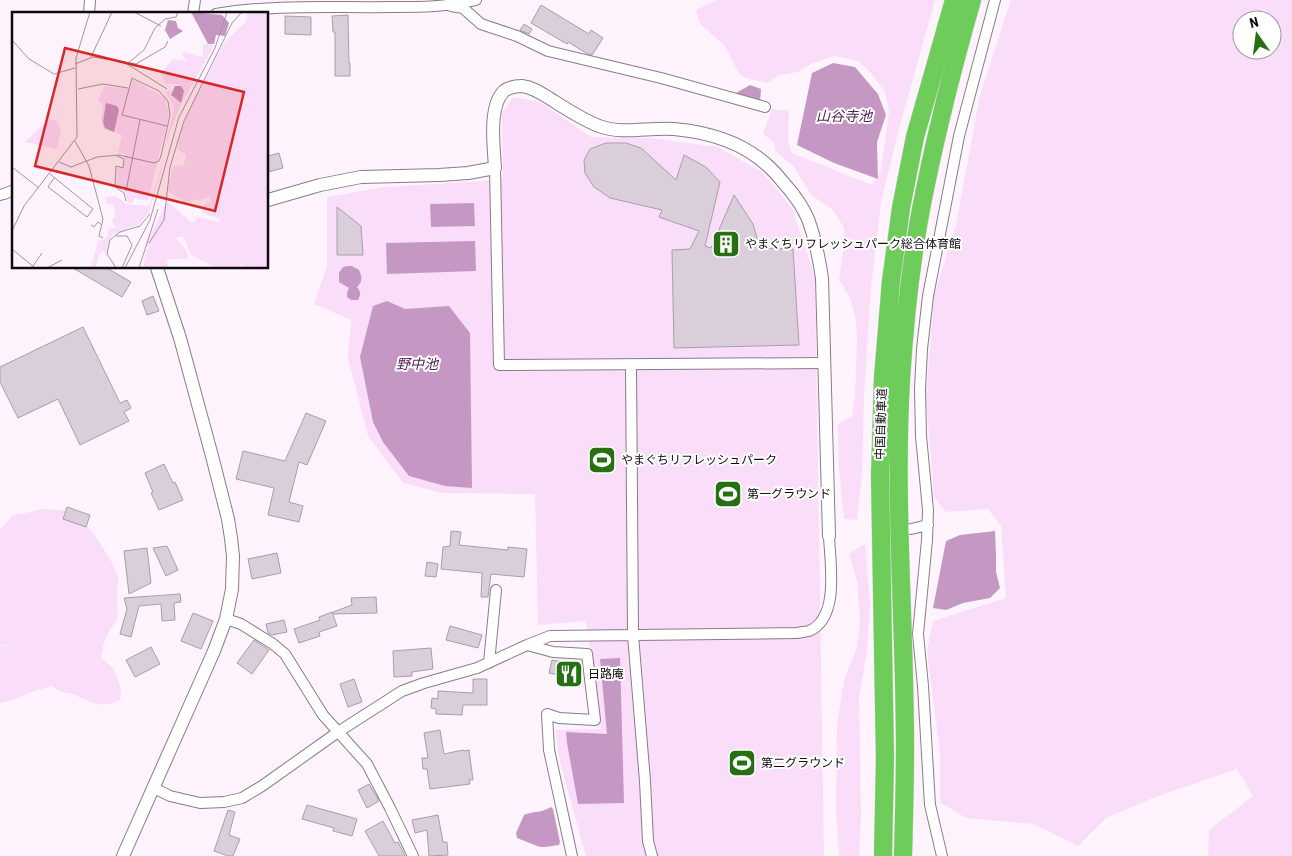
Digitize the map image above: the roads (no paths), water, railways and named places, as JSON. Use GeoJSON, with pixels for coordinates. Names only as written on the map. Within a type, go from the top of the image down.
{"type":"FeatureCollection","features":[{"type":"Feature","properties":{"kind":"highway","name":"中国自動車道"},"geometry":{"type":"LineString","coordinates":[[881,856],[884,829],[885,759],[880,476],[883,378],[891,281],[901,208],[916,137],[954,0]]}},
{"type":"Feature","properties":{"kind":"highway","name":"中国自動車道"},"geometry":{"type":"LineString","coordinates":[[903,856],[905,747],[900,584],[899,476],[901,379],[914,256],[924,191],[942,113],[972,0]]}},
{"type":"Feature","properties":{"kind":"street"},"geometry":{"type":"LineString","coordinates":[[227,12],[283,7],[355,8],[476,0]]}},
{"type":"Feature","properties":{"kind":"street"},"geometry":{"type":"LineString","coordinates":[[942,856],[930,805],[918,634],[928,525],[921,436],[920,389],[922,350],[928,296],[959,136],[995,0]]}},
{"type":"Feature","properties":{"kind":"street"},"geometry":{"type":"LineString","coordinates":[[453,3],[463,8],[481,24],[517,36],[548,52],[661,78],[765,106]]}},
{"type":"Feature","properties":{"kind":"street"},"geometry":{"type":"LineString","coordinates":[[154,788],[170,796],[200,804],[242,798],[402,691],[476,668],[550,636],[797,633],[809,631],[820,622],[828,610],[831,587],[822,278],[816,243],[807,217],[792,191],[767,164],[748,151],[712,134],[660,128],[632,131],[618,130],[599,126],[582,118],[536,90],[514,86],[505,91],[499,99],[494,114],[499,365],[824,363]]}},
{"type":"Feature","properties":{"kind":"street"},"geometry":{"type":"LineString","coordinates":[[269,200],[320,185],[362,176],[439,175],[468,173],[495,168]]}},
{"type":"Feature","properties":{"kind":"street"},"geometry":{"type":"LineString","coordinates":[[0,195],[12,191]]}},
{"type":"Feature","properties":{"kind":"street"},"geometry":{"type":"LineString","coordinates":[[124,856],[199,688],[226,619],[232,589],[232,556],[228,519],[180,338],[157,269]]}},
{"type":"Feature","properties":{"kind":"street"},"geometry":{"type":"LineString","coordinates":[[631,365],[633,635],[645,772],[648,841],[652,856]]}},
{"type":"Feature","properties":{"kind":"street"},"geometry":{"type":"LineString","coordinates":[[911,529],[928,525]]}},
{"type":"Feature","properties":{"kind":"street"},"geometry":{"type":"LineString","coordinates":[[489,663],[496,590]]}},
{"type":"Feature","properties":{"kind":"street"},"geometry":{"type":"LineString","coordinates":[[226,619],[240,624],[273,644],[284,654],[323,715],[367,764],[414,856]]}},
{"type":"Feature","properties":{"kind":"street"},"geometry":{"type":"LineString","coordinates":[[527,645],[554,652],[587,654],[595,720],[559,718],[547,714],[548,750],[572,856]]}},
{"type":"Feature","properties":{"kind":"water","name":"山谷寺池"},"geometry":{"type":"Polygon","coordinates":[[[833,63],[855,67],[878,94],[886,115],[877,142],[878,179],[834,163],[797,145],[812,73],[833,63]]]}},
{"type":"Feature","properties":{"kind":"water"},"geometry":{"type":"Polygon","coordinates":[[[750,85],[761,89],[760,102],[736,93],[750,85]]]}},
{"type":"Feature","properties":{"kind":"water"},"geometry":{"type":"Polygon","coordinates":[[[474,203],[475,226],[431,227],[430,204],[474,203]]]}},
{"type":"Feature","properties":{"kind":"water"},"geometry":{"type":"Polygon","coordinates":[[[475,241],[476,271],[387,274],[386,243],[475,241]]]}},
{"type":"Feature","properties":{"kind":"water"},"geometry":{"type":"Polygon","coordinates":[[[348,266],[359,270],[361,275],[361,281],[357,287],[360,293],[358,300],[351,300],[347,297],[349,288],[339,282],[339,273],[343,267],[348,266]]]}},
{"type":"Feature","properties":{"kind":"water","name":"野中池"},"geometry":{"type":"Polygon","coordinates":[[[387,301],[405,309],[449,306],[470,333],[472,488],[445,486],[409,476],[383,442],[373,422],[360,357],[373,306],[387,301]]]}},
{"type":"Feature","properties":{"kind":"water"},"geometry":{"type":"Polygon","coordinates":[[[995,531],[996,572],[1000,588],[990,598],[963,603],[946,610],[933,608],[946,541],[960,535],[995,531]]]}},
{"type":"Feature","properties":{"kind":"water"},"geometry":{"type":"Polygon","coordinates":[[[620,658],[624,803],[578,804],[566,732],[607,734],[600,659],[620,658]]]}},
{"type":"Feature","properties":{"kind":"water"},"geometry":{"type":"Polygon","coordinates":[[[551,807],[560,842],[559,845],[540,847],[517,838],[516,833],[524,815],[551,807]]]}},
{"type":"Feature","properties":{"kind":"place","name":"やまぐちリフレッシュパーク総合体育館"},"geometry":{"type":"Point","coordinates":[726,244]}},
{"type":"Feature","properties":{"kind":"place","name":"やまぐちリフレッシュパーク"},"geometry":{"type":"Point","coordinates":[602,460]}},
{"type":"Feature","properties":{"kind":"place","name":"第一グラウンド"},"geometry":{"type":"Point","coordinates":[728,494]}},
{"type":"Feature","properties":{"kind":"place","name":"日路庵"},"geometry":{"type":"Point","coordinates":[569,674]}},
{"type":"Feature","properties":{"kind":"place","name":"第二グラウンド"},"geometry":{"type":"Point","coordinates":[742,763]}}]}
